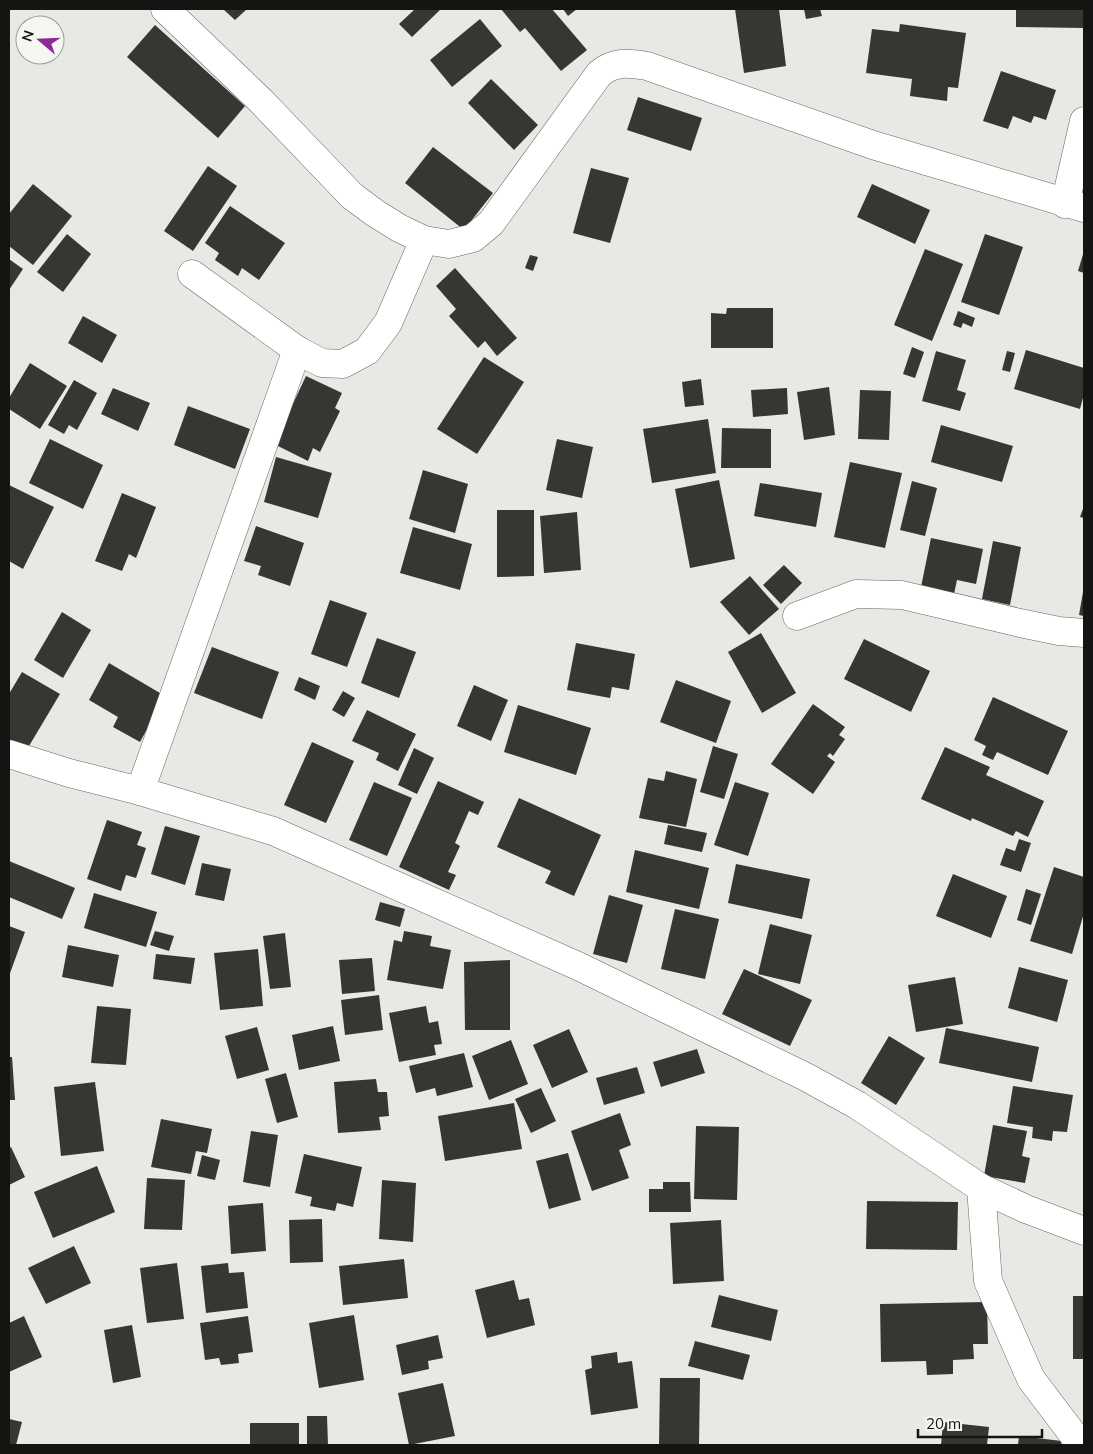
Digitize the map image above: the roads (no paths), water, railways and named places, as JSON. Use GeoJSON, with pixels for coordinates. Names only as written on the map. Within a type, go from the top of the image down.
{"type":"FeatureCollection","features":[{"type":"Feature","properties":{"kind":"street"},"geometry":{"type":"LineString","coordinates":[[165,9],[261,101],[352,196],[399,228],[424,240],[449,244],[473,238],[492,223],[599,74],[607,67],[618,64],[647,66],[873,145],[1074,206],[1084,121]]}},
{"type":"Feature","properties":{"kind":"street"},"geometry":{"type":"LineString","coordinates":[[192,274],[297,350],[322,363],[343,364],[367,351],[388,323],[424,240]]}},
{"type":"Feature","properties":{"kind":"street"},"geometry":{"type":"LineString","coordinates":[[140,791],[297,350]]}},
{"type":"Feature","properties":{"kind":"street"},"geometry":{"type":"LineString","coordinates":[[797,616],[856,594],[902,595],[1029,625],[1058,631],[1084,633]]}},
{"type":"Feature","properties":{"kind":"street"},"geometry":{"type":"LineString","coordinates":[[9,754],[273,831],[586,970],[806,1076],[849,1100],[981,1188],[1026,1209],[1084,1231]]}},
{"type":"Feature","properties":{"kind":"street"},"geometry":{"type":"LineString","coordinates":[[981,1188],[988,1281],[1031,1378],[1081,1445]]}}]}
